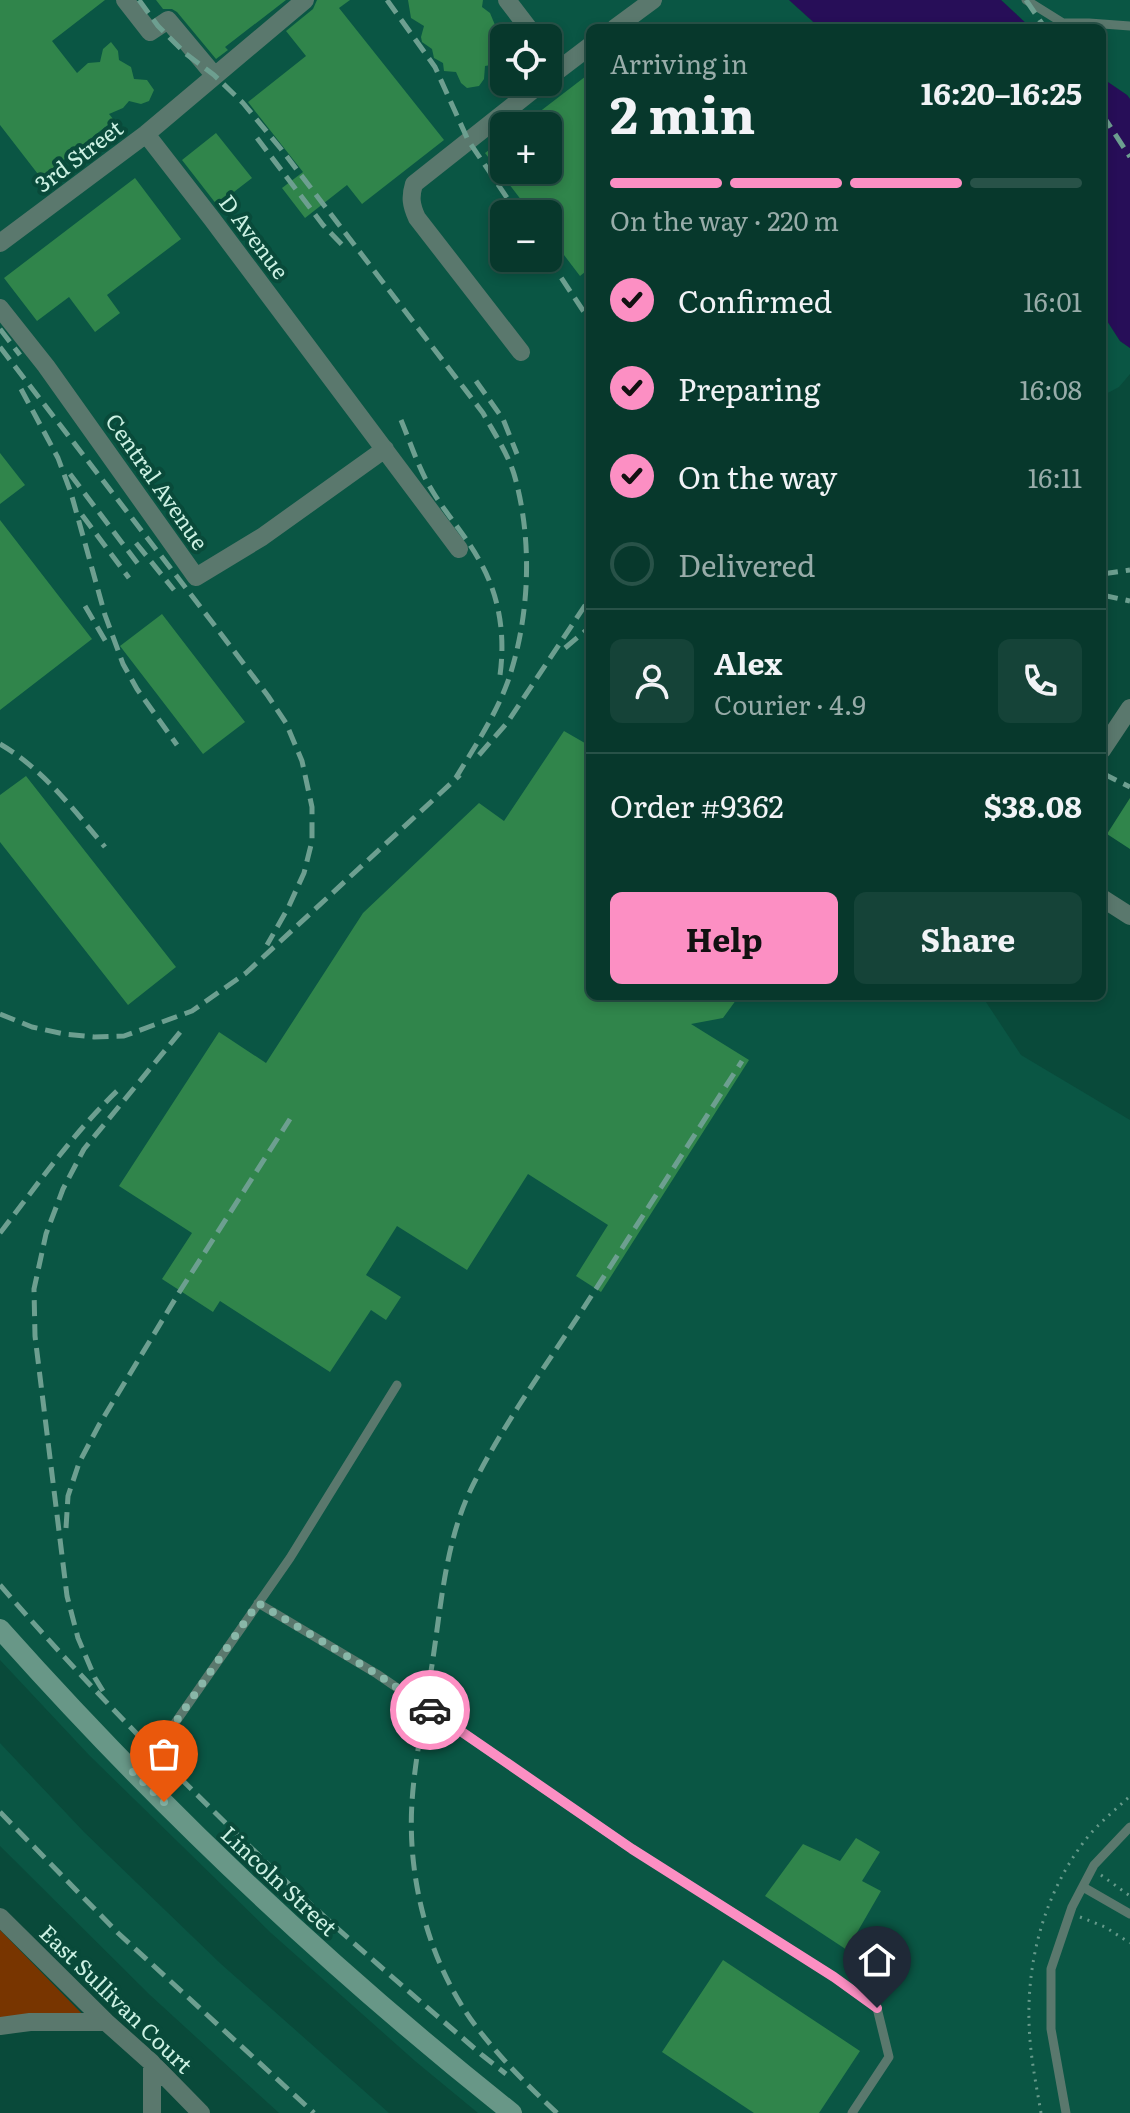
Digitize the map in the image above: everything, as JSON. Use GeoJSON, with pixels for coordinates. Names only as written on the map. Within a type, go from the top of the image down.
{"type":"FeatureCollection","features":[{"type":"Feature","properties":{"kind":"main road","name":"Lincoln Street"},"geometry":{"type":"LineString","coordinates":[[0,1629],[131,1770],[273,1908],[355,1983],[512,2113]]}},
{"type":"Feature","properties":{"kind":"street"},"geometry":{"type":"LineString","coordinates":[[125,0],[150,32],[168,20],[214,75]]}},
{"type":"Feature","properties":{"kind":"street"},"geometry":{"type":"LineString","coordinates":[[146,134],[305,0]]}},
{"type":"Feature","properties":{"kind":"street"},"geometry":{"type":"LineString","coordinates":[[507,0],[525,24]]}},
{"type":"Feature","properties":{"kind":"street"},"geometry":{"type":"LineString","coordinates":[[620,24],[653,0]]}},
{"type":"Feature","properties":{"kind":"street"},"geometry":{"type":"LineString","coordinates":[[562,61],[586,48]]}},
{"type":"Feature","properties":{"kind":"street"},"geometry":{"type":"LineString","coordinates":[[521,352],[417,218],[410,195],[414,184],[525,96]]}},
{"type":"Feature","properties":{"kind":"street","name":"3rd Street"},"geometry":{"type":"LineString","coordinates":[[0,243],[146,134]]}},
{"type":"Feature","properties":{"kind":"street","name":"D Avenue"},"geometry":{"type":"LineString","coordinates":[[146,134],[459,549]]}},
{"type":"Feature","properties":{"kind":"street","name":"Central Avenue"},"geometry":{"type":"LineString","coordinates":[[0,308],[46,366],[196,577],[262,537],[385,449]]}},
{"type":"Feature","properties":{"kind":"street"},"geometry":{"type":"LineString","coordinates":[[1106,744],[1130,708]]}},
{"type":"Feature","properties":{"kind":"street"},"geometry":{"type":"LineString","coordinates":[[1106,901],[1130,916]]}},
{"type":"Feature","properties":{"kind":"street","name":"East Sullivan Court"},"geometry":{"type":"LineString","coordinates":[[0,1917],[201,2113]]}},
{"type":"Feature","properties":{"kind":"street"},"geometry":{"type":"LineString","coordinates":[[1,2025],[106,2022]]}},
{"type":"Feature","properties":{"kind":"street"},"geometry":{"type":"LineString","coordinates":[[152,2063],[152,2113]]}},
{"type":"Feature","properties":{"kind":"lane"},"geometry":{"type":"LineString","coordinates":[[1026,0],[1063,23],[1103,24]]}},
{"type":"Feature","properties":{"kind":"lane"},"geometry":{"type":"LineString","coordinates":[[1106,24],[1130,26]]}},
{"type":"Feature","properties":{"kind":"lane"},"geometry":{"type":"LineString","coordinates":[[131,1770],[175,1723],[290,1558],[397,1385]]}},
{"type":"Feature","properties":{"kind":"lane"},"geometry":{"type":"LineString","coordinates":[[258,1603],[377,1674],[632,1849],[834,1977],[877,2008],[889,2057],[852,2113]]}},
{"type":"Feature","properties":{"kind":"lane"},"geometry":{"type":"LineString","coordinates":[[1066,2113],[1051,2029],[1051,1969],[1070,1913],[1094,1865],[1130,1827]]}},
{"type":"Feature","properties":{"kind":"lane"},"geometry":{"type":"LineString","coordinates":[[1083,1887],[1130,1914]]}},
{"type":"Feature","properties":{"kind":"path"},"geometry":{"type":"LineString","coordinates":[[1049,1903],[1105,1927],[1130,1943]]}},
{"type":"Feature","properties":{"kind":"shaded area"},"geometry":{"type":"Polygon","coordinates":[[[0,0],[789,0],[816,24],[586,24],[586,1000],[985,1000],[1021,1055],[1130,1120],[1130,2113],[478,2113],[271,1933],[89,1755],[0,1660],[0,0]]]}},
{"type":"Feature","properties":{"kind":"shaded area"},"geometry":{"type":"Polygon","coordinates":[[[789,0],[1001,0],[1027,24],[816,24],[789,0]]]}},
{"type":"Feature","properties":{"kind":"shaded area"},"geometry":{"type":"Polygon","coordinates":[[[1001,0],[1130,0],[1130,99],[1106,81],[1106,24],[1027,24],[1001,0]]]}},
{"type":"Feature","properties":{"kind":"shaded area"},"geometry":{"type":"Polygon","coordinates":[[[1106,81],[1130,99],[1130,348],[1120,341],[1106,319],[1106,81]]]}},
{"type":"Feature","properties":{"kind":"shaded area"},"geometry":{"type":"Polygon","coordinates":[[[1106,319],[1120,341],[1130,348],[1130,374],[1119,387],[1106,394],[1106,319]]]}},
{"type":"Feature","properties":{"kind":"shaded area"},"geometry":{"type":"Polygon","coordinates":[[[0,1743],[84,1832],[221,1964],[389,2113],[279,2113],[150,1995],[0,1846],[0,1743]]]}},
{"type":"Feature","properties":{"kind":"shaded area"},"geometry":{"type":"Polygon","coordinates":[[[0,1930],[90,2022],[0,2028],[0,1930]]]}},
{"type":"Feature","properties":{"kind":"building"},"geometry":{"type":"Polygon","coordinates":[[[0,0],[105,0],[52,41],[77,73],[88,63],[100,62],[103,49],[111,42],[118,51],[119,60],[131,67],[134,79],[147,80],[154,90],[149,101],[141,104],[129,101],[123,108],[109,114],[114,120],[41,178],[0,125],[0,0]]]}},
{"type":"Feature","properties":{"kind":"building"},"geometry":{"type":"Polygon","coordinates":[[[156,0],[286,0],[225,47],[228,50],[216,59],[177,12],[163,9],[156,0]]]}},
{"type":"Feature","properties":{"kind":"building"},"geometry":{"type":"Polygon","coordinates":[[[317,0],[350,0],[339,8],[444,140],[362,204],[347,185],[305,218],[282,188],[303,172],[248,102],[306,56],[286,31],[313,9],[317,0]]]}},
{"type":"Feature","properties":{"kind":"building"},"geometry":{"type":"Polygon","coordinates":[[[408,0],[483,0],[482,7],[490,13],[495,24],[490,24],[490,65],[485,66],[484,79],[479,86],[467,88],[456,72],[444,71],[443,63],[434,58],[432,49],[422,42],[424,26],[411,18],[408,0]]]}},
{"type":"Feature","properties":{"kind":"building"},"geometry":{"type":"Polygon","coordinates":[[[586,76],[586,271],[580,276],[562,252],[562,200],[521,200],[509,184],[562,184],[562,112],[539,112],[586,76]]]}},
{"type":"Feature","properties":{"kind":"building"},"geometry":{"type":"Polygon","coordinates":[[[216,133],[252,178],[217,205],[182,160],[216,133]]]}},
{"type":"Feature","properties":{"kind":"building"},"geometry":{"type":"Polygon","coordinates":[[[135,178],[181,239],[107,295],[120,313],[95,332],[69,297],[37,321],[4,278],[135,178]]]}},
{"type":"Feature","properties":{"kind":"building"},"geometry":{"type":"Polygon","coordinates":[[[0,453],[25,485],[0,504],[0,453]]]}},
{"type":"Feature","properties":{"kind":"building"},"geometry":{"type":"Polygon","coordinates":[[[0,520],[92,639],[0,710],[0,520]]]}},
{"type":"Feature","properties":{"kind":"building"},"geometry":{"type":"Polygon","coordinates":[[[162,614],[245,722],[203,754],[120,646],[162,614]]]}},
{"type":"Feature","properties":{"kind":"building"},"geometry":{"type":"Polygon","coordinates":[[[564,731],[586,744],[586,1000],[736,1000],[723,1018],[691,1024],[749,1060],[601,1292],[576,1276],[608,1225],[528,1174],[467,1270],[397,1226],[366,1275],[401,1297],[386,1320],[371,1310],[330,1372],[220,1301],[213,1312],[162,1279],[192,1233],[119,1186],[219,1032],[266,1063],[363,913],[479,803],[504,821],[564,731]]]}},
{"type":"Feature","properties":{"kind":"building"},"geometry":{"type":"Polygon","coordinates":[[[26,776],[176,967],[128,1005],[0,842],[0,795],[26,776]]]}},
{"type":"Feature","properties":{"kind":"building"},"geometry":{"type":"Polygon","coordinates":[[[1130,798],[1130,849],[1107,834],[1130,798]]]}},
{"type":"Feature","properties":{"kind":"building"},"geometry":{"type":"Polygon","coordinates":[[[856,1838],[880,1852],[862,1881],[881,1891],[847,1950],[765,1896],[803,1844],[840,1861],[856,1838]]]}},
{"type":"Feature","properties":{"kind":"building"},"geometry":{"type":"Polygon","coordinates":[[[723,1960],[860,2051],[819,2113],[754,2113],[662,2052],[723,1960]]]}},
{"type":"Feature","properties":{"kind":"railway"},"geometry":{"type":"LineString","coordinates":[[139,0],[158,26],[186,54],[243,103],[281,149],[483,413],[511,466],[520,499],[526,551],[521,631],[503,694],[452,784]]}},
{"type":"Feature","properties":{"kind":"railway"},"geometry":{"type":"LineString","coordinates":[[387,0],[435,67],[468,140],[509,200]]}},
{"type":"Feature","properties":{"kind":"railway"},"geometry":{"type":"LineString","coordinates":[[1026,0],[1042,24]]}},
{"type":"Feature","properties":{"kind":"railway"},"geometry":{"type":"LineString","coordinates":[[1106,120],[1130,157]]}},
{"type":"Feature","properties":{"kind":"railway"},"geometry":{"type":"LineString","coordinates":[[257,138],[323,225],[347,250]]}},
{"type":"Feature","properties":{"kind":"railway"},"geometry":{"type":"LineString","coordinates":[[557,272],[586,315]]}},
{"type":"Feature","properties":{"kind":"railway"},"geometry":{"type":"LineString","coordinates":[[0,329],[20,355]]}},
{"type":"Feature","properties":{"kind":"railway"},"geometry":{"type":"LineString","coordinates":[[0,347],[286,723],[302,761],[312,807],[312,841],[304,873],[267,945]]}},
{"type":"Feature","properties":{"kind":"railway"},"geometry":{"type":"LineString","coordinates":[[476,381],[503,419],[517,454]]}},
{"type":"Feature","properties":{"kind":"railway"},"geometry":{"type":"LineString","coordinates":[[21,389],[58,458],[71,493],[105,615],[123,664],[177,745]]}},
{"type":"Feature","properties":{"kind":"railway"},"geometry":{"type":"LineString","coordinates":[[401,420],[428,484],[473,550],[492,588],[500,618],[502,650],[499,682]]}},
{"type":"Feature","properties":{"kind":"railway"},"geometry":{"type":"LineString","coordinates":[[70,474],[138,564]]}},
{"type":"Feature","properties":{"kind":"railway"},"geometry":{"type":"LineString","coordinates":[[82,515],[129,578]]}},
{"type":"Feature","properties":{"kind":"railway"},"geometry":{"type":"LineString","coordinates":[[136,543],[174,590]]}},
{"type":"Feature","properties":{"kind":"railway"},"geometry":{"type":"LineString","coordinates":[[1106,573],[1130,570]]}},
{"type":"Feature","properties":{"kind":"railway"},"geometry":{"type":"LineString","coordinates":[[1106,596],[1130,601]]}},
{"type":"Feature","properties":{"kind":"railway"},"geometry":{"type":"LineString","coordinates":[[479,755],[507,723],[586,604]]}},
{"type":"Feature","properties":{"kind":"railway"},"geometry":{"type":"LineString","coordinates":[[85,606],[106,642]]}},
{"type":"Feature","properties":{"kind":"railway"},"geometry":{"type":"LineString","coordinates":[[565,648],[586,630]]}},
{"type":"Feature","properties":{"kind":"railway"},"geometry":{"type":"LineString","coordinates":[[0,744],[44,778],[105,847]]}},
{"type":"Feature","properties":{"kind":"railway"},"geometry":{"type":"LineString","coordinates":[[0,1014],[32,1027],[94,1037],[124,1036],[192,1011],[246,973],[460,775]]}},
{"type":"Feature","properties":{"kind":"railway"},"geometry":{"type":"LineString","coordinates":[[1106,775],[1130,787]]}},
{"type":"Feature","properties":{"kind":"railway"},"geometry":{"type":"LineString","coordinates":[[103,1691],[78,1638],[67,1596],[35,1336],[34,1289],[46,1234],[63,1189],[84,1149],[181,1031]]}},
{"type":"Feature","properties":{"kind":"railway"},"geometry":{"type":"LineString","coordinates":[[557,2113],[475,2025],[445,1975],[424,1919],[413,1861],[413,1785],[445,1576],[462,1510],[495,1444],[742,1061]]}},
{"type":"Feature","properties":{"kind":"railway"},"geometry":{"type":"LineString","coordinates":[[0,1233],[72,1141],[119,1089]]}},
{"type":"Feature","properties":{"kind":"railway"},"geometry":{"type":"LineString","coordinates":[[66,1528],[68,1496],[79,1463],[99,1425],[290,1119]]}},
{"type":"Feature","properties":{"kind":"railway"},"geometry":{"type":"LineString","coordinates":[[0,1585],[106,1702],[253,1850],[362,1950],[506,2074]]}},
{"type":"Feature","properties":{"kind":"railway"},"geometry":{"type":"LineString","coordinates":[[0,1812],[118,1933],[314,2113]]}},
{"type":"Feature","properties":{"kind":"way so far"},"geometry":{"type":"LineString","coordinates":[[164,1802],[131,1770],[175,1723],[258,1603],[377,1674],[430,1710]]}},
{"type":"Feature","properties":{"kind":"route"},"geometry":{"type":"LineString","coordinates":[[430,1710],[632,1849],[834,1977],[877,2008]]}}]}
